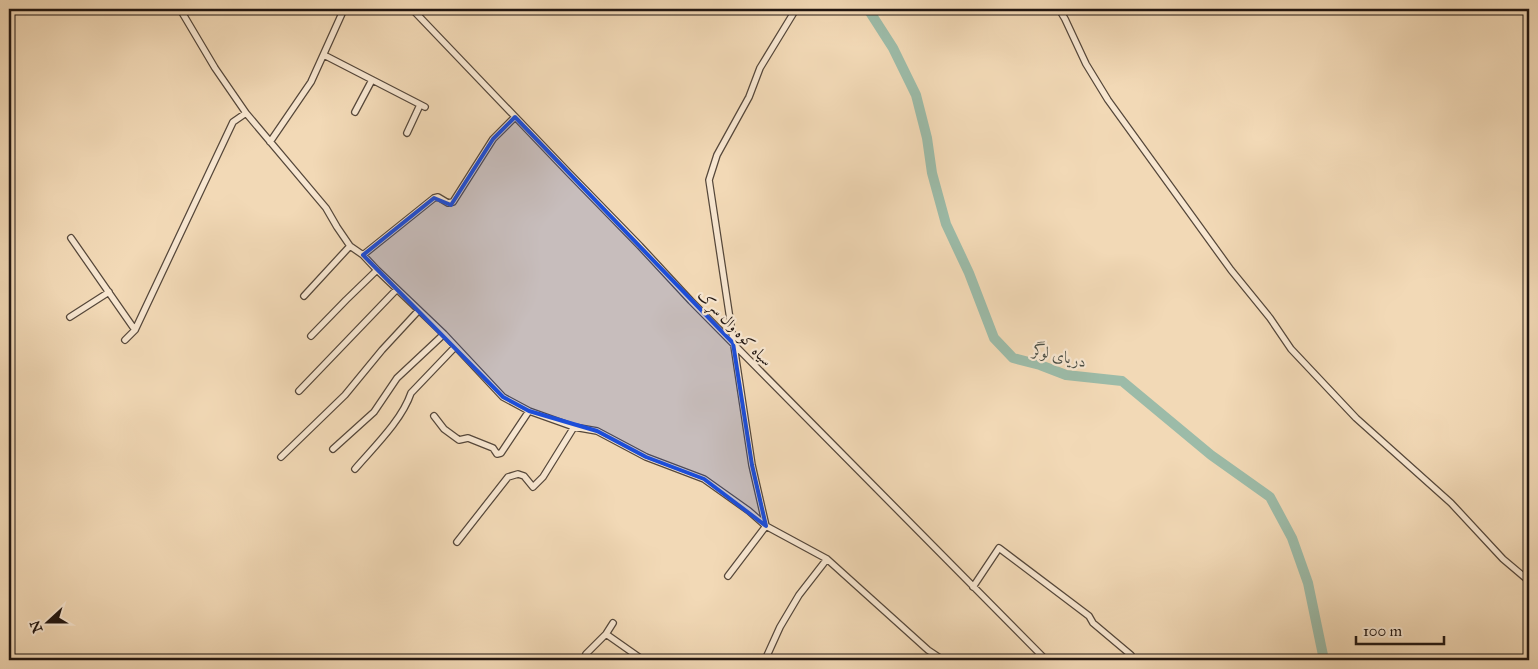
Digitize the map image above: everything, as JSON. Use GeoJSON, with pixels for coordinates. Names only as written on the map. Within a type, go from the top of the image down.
{"type":"FeatureCollection","features":[{"type":"Feature","properties":{"kind":"street"},"geometry":{"type":"LineString","coordinates":[[180,9],[246,113],[326,208],[336,227],[350,246],[363,255],[376,270],[444,334],[504,397],[528,411],[574,427],[597,430],[646,456],[704,479],[749,511],[766,526],[827,559],[928,650],[943,660]]}},
{"type":"Feature","properties":{"kind":"street"},"geometry":{"type":"LineString","coordinates":[[270,142],[311,82],[344,9]]}},
{"type":"Feature","properties":{"kind":"street","name":"سیاه کوه وال سړک"},"geometry":{"type":"LineString","coordinates":[[412,9],[733,344],[1046,660]]}},
{"type":"Feature","properties":{"kind":"street"},"geometry":{"type":"LineString","coordinates":[[766,526],[752,465],[709,180],[717,155],[749,97],[760,68],[796,9]]}},
{"type":"Feature","properties":{"kind":"street"},"geometry":{"type":"LineString","coordinates":[[1059,9],[1086,64],[1108,100],[1231,270],[1270,318],[1291,349],[1356,418],[1451,503],[1503,559],[1529,581]]}},
{"type":"Feature","properties":{"kind":"street"},"geometry":{"type":"LineString","coordinates":[[324,54],[423,106],[407,132]]}},
{"type":"Feature","properties":{"kind":"street"},"geometry":{"type":"LineString","coordinates":[[355,112],[372,80]]}},
{"type":"Feature","properties":{"kind":"street"},"geometry":{"type":"LineString","coordinates":[[125,340],[135,330],[233,122],[246,113]]}},
{"type":"Feature","properties":{"kind":"street"},"geometry":{"type":"LineString","coordinates":[[363,255],[434,198],[448,203],[453,202],[493,139],[515,117]]}},
{"type":"Feature","properties":{"kind":"street"},"geometry":{"type":"LineString","coordinates":[[70,238],[135,330]]}},
{"type":"Feature","properties":{"kind":"street"},"geometry":{"type":"LineString","coordinates":[[304,296],[350,246]]}},
{"type":"Feature","properties":{"kind":"street"},"geometry":{"type":"LineString","coordinates":[[311,336],[376,270]]}},
{"type":"Feature","properties":{"kind":"street"},"geometry":{"type":"LineString","coordinates":[[299,391],[397,289]]}},
{"type":"Feature","properties":{"kind":"street"},"geometry":{"type":"LineString","coordinates":[[70,317],[109,292]]}},
{"type":"Feature","properties":{"kind":"street"},"geometry":{"type":"LineString","coordinates":[[281,457],[345,395],[382,350],[419,310]]}},
{"type":"Feature","properties":{"kind":"street"},"geometry":{"type":"LineString","coordinates":[[333,449],[374,412],[397,378],[444,334]]}},
{"type":"Feature","properties":{"kind":"street"},"geometry":{"type":"LineString","coordinates":[[355,469],[394,422],[411,393],[455,347]]}},
{"type":"Feature","properties":{"kind":"street"},"geometry":{"type":"LineString","coordinates":[[434,416],[444,429],[459,440],[468,438],[493,448],[497,454],[501,453],[528,411]]}},
{"type":"Feature","properties":{"kind":"street"},"geometry":{"type":"LineString","coordinates":[[457,542],[508,477],[518,474],[524,476],[533,486],[543,477],[574,427]]}},
{"type":"Feature","properties":{"kind":"street"},"geometry":{"type":"LineString","coordinates":[[728,576],[766,526]]}},
{"type":"Feature","properties":{"kind":"street"},"geometry":{"type":"LineString","coordinates":[[973,587],[1000,548],[1089,616],[1093,623],[1131,655],[1127,660]]}},
{"type":"Feature","properties":{"kind":"street"},"geometry":{"type":"LineString","coordinates":[[765,660],[780,627],[799,595],[827,559]]}},
{"type":"Feature","properties":{"kind":"street"},"geometry":{"type":"LineString","coordinates":[[586,654],[606,634],[613,623]]}},
{"type":"Feature","properties":{"kind":"street"},"geometry":{"type":"LineString","coordinates":[[606,634],[643,660]]}},
{"type":"Feature","properties":{"kind":"highlighted area"},"geometry":{"type":"Polygon","coordinates":[[[515,117],[733,343],[752,465],[766,526],[704,479],[646,457],[597,431],[529,411],[503,397],[363,255],[434,198],[451,205],[493,139],[515,117]]]}},
{"type":"Feature","properties":{"kind":"waterway","name":"دریای لوگر"},"geometry":{"type":"LineString","coordinates":[[868,9],[893,48],[916,95],[927,138],[932,173],[946,224],[969,273],[994,338],[1013,358],[1040,365],[1066,375],[1122,381],[1211,455],[1270,497],[1292,538],[1308,583],[1324,660]]}}]}
